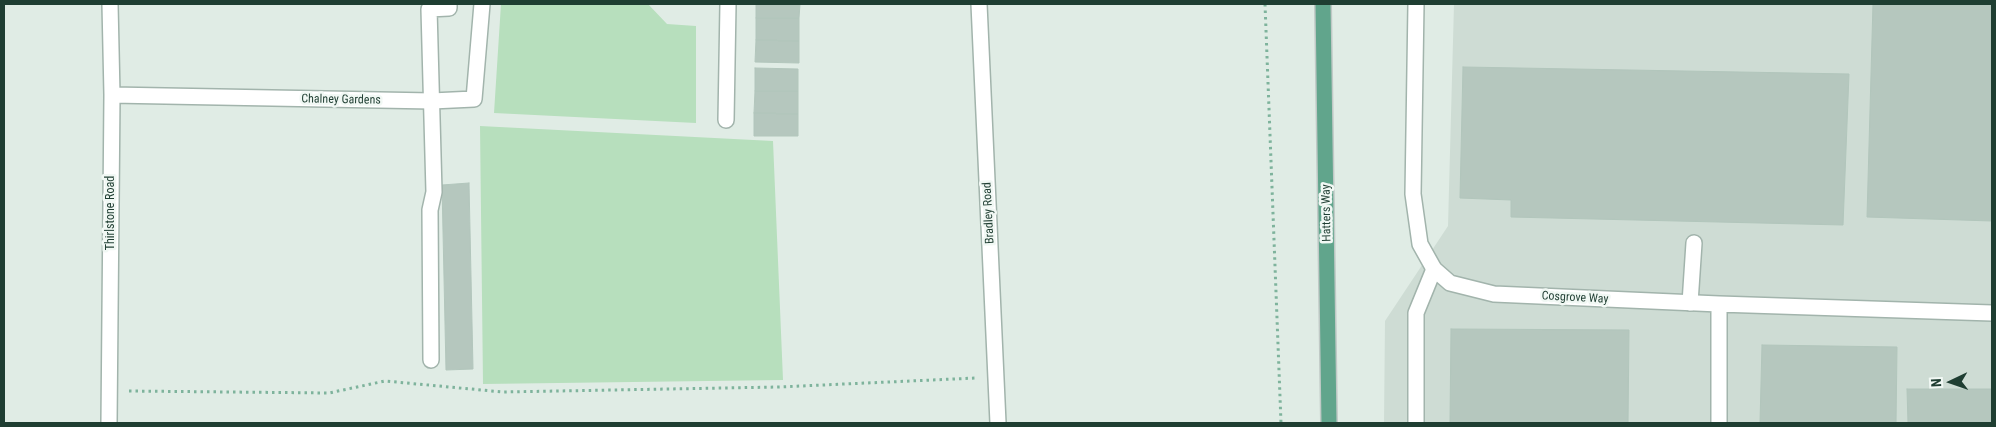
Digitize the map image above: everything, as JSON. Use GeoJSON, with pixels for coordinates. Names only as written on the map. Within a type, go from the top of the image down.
{"type":"FeatureCollection","features":[{"type":"Feature","properties":{"kind":"main road","name":"Hatters Way"},"geometry":{"type":"LineString","coordinates":[[1323,4],[1329,423]]}},
{"type":"Feature","properties":{"kind":"street","name":"Thirlstone Road"},"geometry":{"type":"LineString","coordinates":[[109,423],[112,96],[110,4]]}},
{"type":"Feature","properties":{"kind":"street"},"geometry":{"type":"LineString","coordinates":[[431,360],[430,210],[434,192],[429,9],[449,8],[449,4]]}},
{"type":"Feature","properties":{"kind":"street","name":"Chalney Gardens"},"geometry":{"type":"LineString","coordinates":[[112,96],[432,101],[474,99],[482,4]]}},
{"type":"Feature","properties":{"kind":"street"},"geometry":{"type":"LineString","coordinates":[[726,120],[728,4]]}},
{"type":"Feature","properties":{"kind":"street","name":"Bradley Road"},"geometry":{"type":"LineString","coordinates":[[979,4],[998,423]]}},
{"type":"Feature","properties":{"kind":"street","name":"Cosgrove Way"},"geometry":{"type":"LineString","coordinates":[[1416,4],[1413,194],[1420,244],[1434,269],[1450,283],[1494,294],[1690,303],[1992,312]]}},
{"type":"Feature","properties":{"kind":"street"},"geometry":{"type":"LineString","coordinates":[[1690,303],[1694,243]]}},
{"type":"Feature","properties":{"kind":"street"},"geometry":{"type":"LineString","coordinates":[[1416,423],[1416,313],[1434,269]]}},
{"type":"Feature","properties":{"kind":"street"},"geometry":{"type":"LineString","coordinates":[[1719,423],[1720,304]]}},
{"type":"Feature","properties":{"kind":"path"},"geometry":{"type":"LineString","coordinates":[[1265,4],[1281,423]]}},
{"type":"Feature","properties":{"kind":"path"},"geometry":{"type":"LineString","coordinates":[[110,391],[329,393],[384,381],[502,392],[779,387],[996,377]]}},
{"type":"Feature","properties":{"kind":"shaded area"},"geometry":{"type":"Polygon","coordinates":[[[1454,4],[1992,4],[1992,423],[1384,423],[1385,321],[1448,226],[1454,4]]]}},
{"type":"Feature","properties":{"kind":"green space"},"geometry":{"type":"Polygon","coordinates":[[[501,4],[648,4],[667,24],[696,26],[696,123],[494,113],[501,4]]]}},
{"type":"Feature","properties":{"kind":"green space"},"geometry":{"type":"Polygon","coordinates":[[[480,126],[773,141],[783,380],[483,384],[480,126]]]}},
{"type":"Feature","properties":{"kind":"building"},"geometry":{"type":"Polygon","coordinates":[[[756,4],[800,4],[799,18],[756,18],[756,4]]]}},
{"type":"Feature","properties":{"kind":"building"},"geometry":{"type":"Polygon","coordinates":[[[1873,4],[1992,4],[1992,221],[1867,217],[1873,4]]]}},
{"type":"Feature","properties":{"kind":"building"},"geometry":{"type":"Polygon","coordinates":[[[756,18],[799,18],[799,41],[756,40],[756,18]]]}},
{"type":"Feature","properties":{"kind":"building"},"geometry":{"type":"Polygon","coordinates":[[[756,40],[799,41],[799,63],[755,62],[756,40]]]}},
{"type":"Feature","properties":{"kind":"building"},"geometry":{"type":"Polygon","coordinates":[[[1463,67],[1849,74],[1843,225],[1511,217],[1511,200],[1460,198],[1463,67]]]}},
{"type":"Feature","properties":{"kind":"building"},"geometry":{"type":"Polygon","coordinates":[[[755,68],[798,69],[798,91],[755,91],[755,68]]]}},
{"type":"Feature","properties":{"kind":"building"},"geometry":{"type":"Polygon","coordinates":[[[755,91],[798,91],[798,114],[754,113],[755,91]]]}},
{"type":"Feature","properties":{"kind":"building"},"geometry":{"type":"Polygon","coordinates":[[[754,113],[798,114],[798,136],[754,136],[754,113]]]}},
{"type":"Feature","properties":{"kind":"building"},"geometry":{"type":"Polygon","coordinates":[[[469,183],[473,369],[446,370],[442,185],[469,183]]]}},
{"type":"Feature","properties":{"kind":"building"},"geometry":{"type":"Polygon","coordinates":[[[1451,329],[1629,330],[1628,423],[1450,423],[1451,329]]]}},
{"type":"Feature","properties":{"kind":"building"},"geometry":{"type":"Polygon","coordinates":[[[1762,345],[1897,347],[1896,423],[1760,423],[1762,345]]]}},
{"type":"Feature","properties":{"kind":"building"},"geometry":{"type":"Polygon","coordinates":[[[1907,389],[1992,389],[1992,423],[1908,423],[1907,389]]]}}]}
